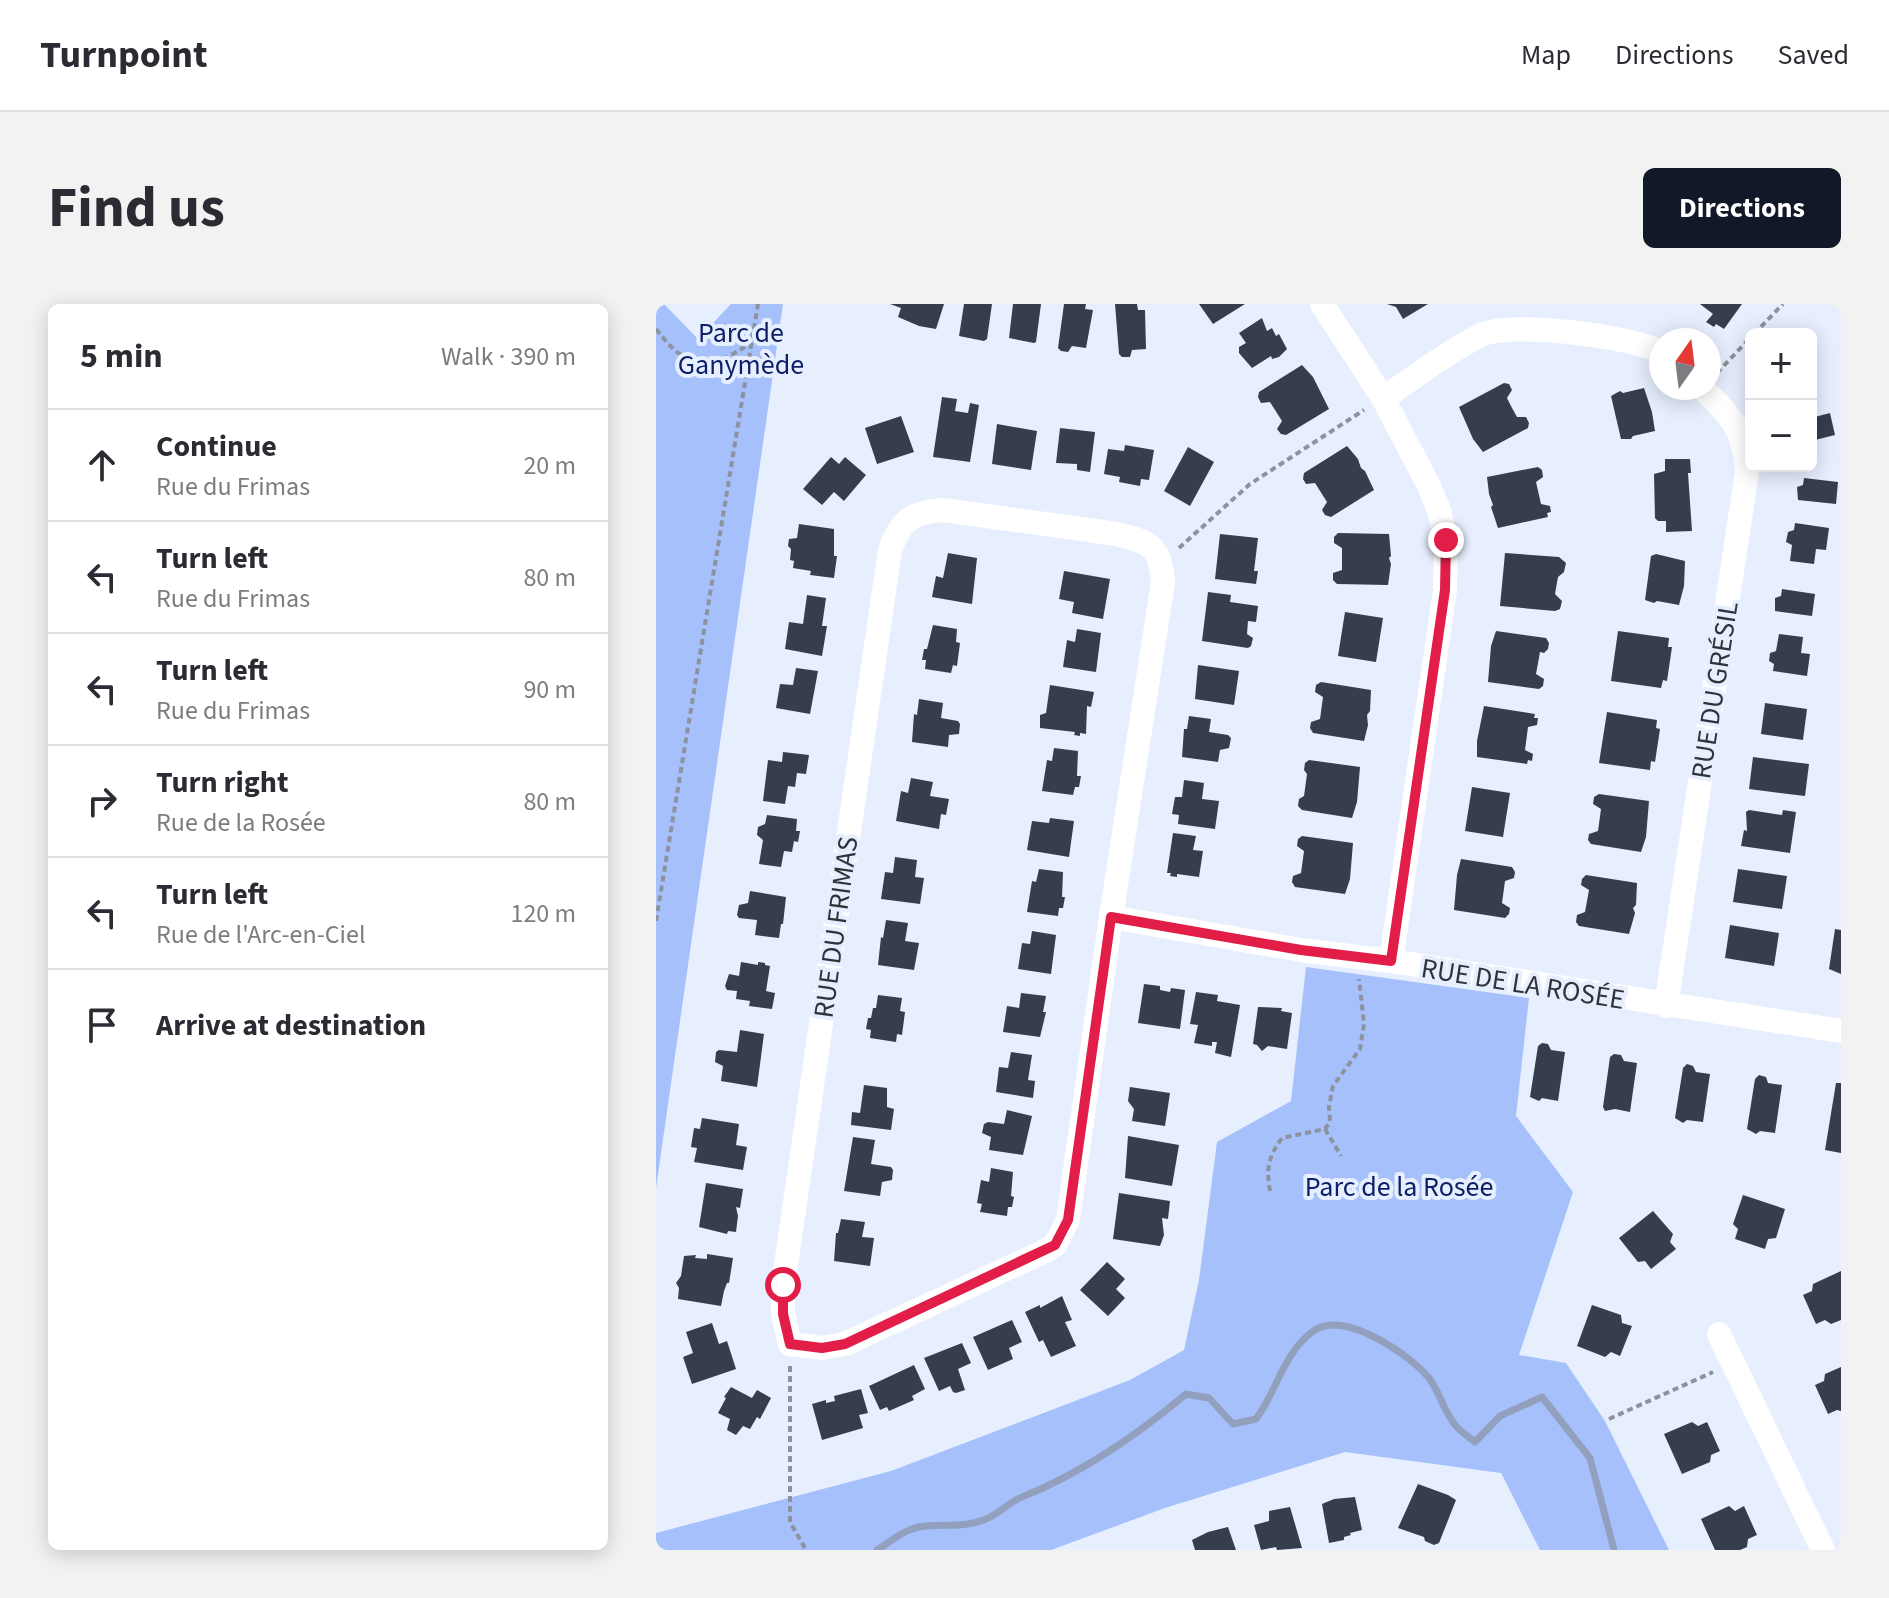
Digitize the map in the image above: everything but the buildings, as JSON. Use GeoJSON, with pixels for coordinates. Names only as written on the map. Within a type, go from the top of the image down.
{"type":"FeatureCollection","features":[{"type":"Feature","properties":{"kind":"street"},"geometry":{"type":"LineString","coordinates":[[1322,304],[1383,398],[1439,510],[1446,540],[1445,590],[1391,961]]}},
{"type":"Feature","properties":{"kind":"street"},"geometry":{"type":"LineString","coordinates":[[1383,398],[1482,335],[1503,329],[1628,340],[1649,346]]}},
{"type":"Feature","properties":{"kind":"street","name":"RUE DU GRÉSIL"},"geometry":{"type":"LineString","coordinates":[[1666,1006],[1747,472],[1745,448],[1738,428],[1715,400]]}},
{"type":"Feature","properties":{"kind":"street","name":"RUE DU FRIMAS"},"geometry":{"type":"LineString","coordinates":[[790,1344],[783,1314],[783,1285],[888,565],[897,530],[911,517],[928,511],[960,512],[1141,540],[1155,549],[1161,564]]}},
{"type":"Feature","properties":{"kind":"street"},"geometry":{"type":"LineString","coordinates":[[790,1344],[822,1348],[845,1344],[1055,1245],[1068,1220],[1163,582],[1161,564]]}},
{"type":"Feature","properties":{"kind":"street","name":"RUE DE LA ROSÉE"},"geometry":{"type":"LineString","coordinates":[[1111,917],[1841,1031]]}},
{"type":"Feature","properties":{"kind":"street"},"geometry":{"type":"LineString","coordinates":[[1719,1334],[1823,1550]]}},
{"type":"Feature","properties":{"kind":"path"},"geometry":{"type":"LineString","coordinates":[[656,921],[758,304]]}},
{"type":"Feature","properties":{"kind":"path"},"geometry":{"type":"LineString","coordinates":[[1759,328],[1783,304]]}},
{"type":"Feature","properties":{"kind":"path"},"geometry":{"type":"LineString","coordinates":[[656,329],[684,359],[703,366],[730,357],[752,342]]}},
{"type":"Feature","properties":{"kind":"path"},"geometry":{"type":"LineString","coordinates":[[1721,368],[1745,342]]}},
{"type":"Feature","properties":{"kind":"path"},"geometry":{"type":"LineString","coordinates":[[1161,564],[1250,484],[1383,398]]}},
{"type":"Feature","properties":{"kind":"path"},"geometry":{"type":"LineString","coordinates":[[1270,1191],[1266,1169],[1271,1152],[1282,1138],[1325,1129],[1330,1122],[1333,1086],[1360,1049],[1364,1024],[1356,957]]}},
{"type":"Feature","properties":{"kind":"path"},"geometry":{"type":"LineString","coordinates":[[1325,1129],[1341,1156]]}},
{"type":"Feature","properties":{"kind":"path"},"geometry":{"type":"LineString","coordinates":[[790,1344],[790,1522],[806,1550]]}},
{"type":"Feature","properties":{"kind":"path"},"geometry":{"type":"LineString","coordinates":[[1609,1419],[1733,1363]]}},
{"type":"Feature","properties":{"kind":"green space","name":"Parc de Ganymède"},"geometry":{"type":"Polygon","coordinates":[[[656,304],[664,304],[698,339],[731,304],[783,304],[656,1188],[656,304]]]}},
{"type":"Feature","properties":{"kind":"green space","name":"Parc de la Rosée"},"geometry":{"type":"Polygon","coordinates":[[[1306,967],[1529,998],[1516,1116],[1573,1192],[1519,1355],[1566,1363],[1605,1421],[1669,1550],[1540,1550],[1501,1473],[1345,1452],[1165,1508],[1051,1550],[656,1550],[656,1533],[891,1471],[1130,1380],[1184,1350],[1199,1280],[1217,1142],[1291,1101],[1306,967]]]}},
{"type":"Feature","properties":{"kind":"waterway"},"geometry":{"type":"LineString","coordinates":[[877,1550],[913,1529],[968,1524],[991,1517],[1017,1499],[1066,1477],[1108,1452],[1186,1394],[1209,1398],[1233,1424],[1256,1419],[1294,1351],[1312,1332],[1325,1326],[1357,1330],[1406,1357],[1429,1378],[1452,1421],[1475,1442],[1500,1416],[1542,1397],[1590,1458],[1614,1550]]}},
{"type":"Feature","properties":{"kind":"route"},"geometry":{"type":"LineString","coordinates":[[783,1285],[783,1314],[790,1344],[822,1348],[845,1344],[1055,1245],[1064,1234],[1068,1220],[1111,917],[1301,950],[1391,961],[1445,590],[1446,540]]}}]}
